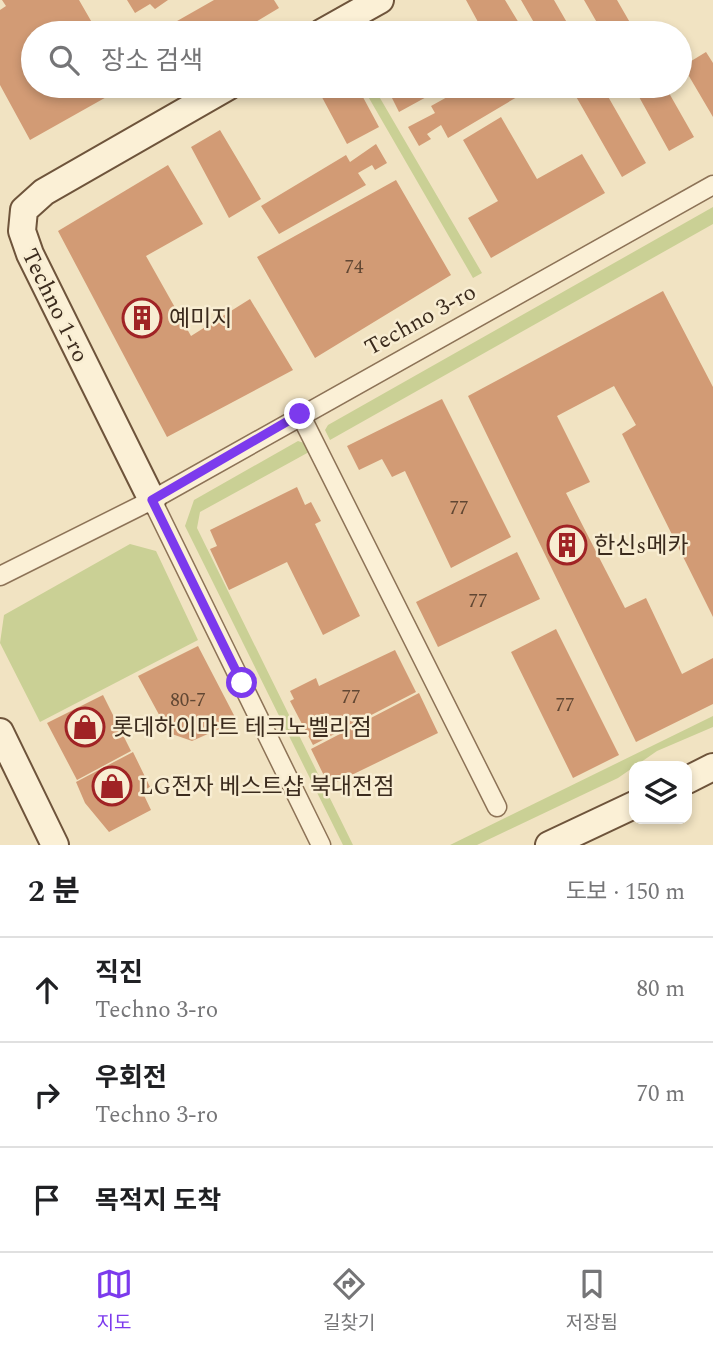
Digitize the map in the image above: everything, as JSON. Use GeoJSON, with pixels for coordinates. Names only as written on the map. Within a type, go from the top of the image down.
{"type":"FeatureCollection","features":[{"type":"Feature","properties":{"kind":"main road"},"geometry":{"type":"LineString","coordinates":[[342,21],[380,0]]}},
{"type":"Feature","properties":{"kind":"main road","name":"Techno 1-ro"},"geometry":{"type":"LineString","coordinates":[[152,500],[30,254],[22,231],[24,210],[44,192],[208,98]]}},
{"type":"Feature","properties":{"kind":"main road"},"geometry":{"type":"LineString","coordinates":[[0,732],[55,845]]}},
{"type":"Feature","properties":{"kind":"main road"},"geometry":{"type":"LineString","coordinates":[[692,778],[713,767]]}},
{"type":"Feature","properties":{"kind":"main road"},"geometry":{"type":"LineString","coordinates":[[549,845],[629,806]]}},
{"type":"Feature","properties":{"kind":"street","name":"Techno 3-ro"},"geometry":{"type":"LineString","coordinates":[[0,576],[152,500],[300,414],[713,185]]}},
{"type":"Feature","properties":{"kind":"street"},"geometry":{"type":"LineString","coordinates":[[300,414],[497,807]]}},
{"type":"Feature","properties":{"kind":"street"},"geometry":{"type":"LineString","coordinates":[[152,500],[321,845]]}},
{"type":"Feature","properties":{"kind":"green space"},"geometry":{"type":"Polygon","coordinates":[[[369,98],[380,98],[482,273],[473,278],[369,98]]]}},
{"type":"Feature","properties":{"kind":"green space"},"geometry":{"type":"Polygon","coordinates":[[[713,207],[713,224],[330,440],[325,430],[328,425],[713,207]]]}},
{"type":"Feature","properties":{"kind":"green space"},"geometry":{"type":"Polygon","coordinates":[[[298,441],[304,443],[309,452],[200,512],[197,528],[353,845],[343,845],[185,526],[194,500],[298,441]]]}},
{"type":"Feature","properties":{"kind":"green space"},"geometry":{"type":"Polygon","coordinates":[[[130,544],[156,551],[198,640],[40,722],[0,643],[4,615],[130,544]]]}},
{"type":"Feature","properties":{"kind":"green space"},"geometry":{"type":"Polygon","coordinates":[[[713,716],[713,727],[657,751],[643,761],[629,761],[629,770],[618,778],[477,845],[450,845],[713,716]]]}},
{"type":"Feature","properties":{"kind":"building"},"geometry":{"type":"Polygon","coordinates":[[[2,0],[79,0],[91,21],[21,21],[21,98],[105,98],[30,140],[0,85],[0,10],[6,6],[2,0]]]}},
{"type":"Feature","properties":{"kind":"building"},"geometry":{"type":"Polygon","coordinates":[[[127,0],[168,0],[155,9],[150,4],[135,13],[127,0]]]}},
{"type":"Feature","properties":{"kind":"building"},"geometry":{"type":"Polygon","coordinates":[[[214,0],[274,0],[279,8],[257,21],[177,21],[214,0]]]}},
{"type":"Feature","properties":{"kind":"building"},"geometry":{"type":"Polygon","coordinates":[[[466,0],[505,0],[518,21],[477,21],[466,0]]]}},
{"type":"Feature","properties":{"kind":"building"},"geometry":{"type":"Polygon","coordinates":[[[521,0],[554,0],[566,21],[533,21],[521,0]]]}},
{"type":"Feature","properties":{"kind":"building"},"geometry":{"type":"Polygon","coordinates":[[[584,0],[617,0],[629,21],[596,21],[584,0]]]}},
{"type":"Feature","properties":{"kind":"building"},"geometry":{"type":"Polygon","coordinates":[[[706,52],[713,63],[713,117],[692,81],[692,61],[706,52]]]}},
{"type":"Feature","properties":{"kind":"building"},"geometry":{"type":"Polygon","coordinates":[[[322,98],[363,98],[379,127],[347,144],[322,98]]]}},
{"type":"Feature","properties":{"kind":"building"},"geometry":{"type":"Polygon","coordinates":[[[392,98],[425,98],[399,112],[392,98]]]}},
{"type":"Feature","properties":{"kind":"building"},"geometry":{"type":"Polygon","coordinates":[[[445,98],[515,98],[448,138],[441,125],[427,134],[431,139],[419,146],[408,127],[435,113],[431,106],[445,98]]]}},
{"type":"Feature","properties":{"kind":"building"},"geometry":{"type":"Polygon","coordinates":[[[577,98],[609,98],[646,163],[622,177],[577,98]]]}},
{"type":"Feature","properties":{"kind":"building"},"geometry":{"type":"Polygon","coordinates":[[[640,98],[672,98],[694,137],[669,151],[640,98]]]}},
{"type":"Feature","properties":{"kind":"building"},"geometry":{"type":"Polygon","coordinates":[[[501,117],[537,179],[582,154],[605,193],[491,258],[468,218],[498,201],[463,140],[501,117]]]}},
{"type":"Feature","properties":{"kind":"building"},"geometry":{"type":"Polygon","coordinates":[[[220,130],[261,199],[229,218],[191,147],[220,130]]]}},
{"type":"Feature","properties":{"kind":"building"},"geometry":{"type":"Polygon","coordinates":[[[376,144],[387,163],[375,170],[372,165],[358,173],[366,185],[279,234],[261,206],[346,155],[350,162],[376,144]]]}},
{"type":"Feature","properties":{"kind":"building","name":"예미지"},"geometry":{"type":"Polygon","coordinates":[[[168,165],[203,224],[146,256],[191,336],[250,299],[293,370],[167,437],[58,231],[168,165]]]}},
{"type":"Feature","properties":{"kind":"building"},"geometry":{"type":"Polygon","coordinates":[[[396,180],[451,275],[315,358],[257,257],[396,180]]]}},
{"type":"Feature","properties":{"kind":"building","name":"한신s메카"},"geometry":{"type":"Polygon","coordinates":[[[663,291],[713,387],[713,617],[622,434],[636,425],[614,386],[557,416],[590,482],[566,493],[625,608],[646,598],[682,674],[713,658],[713,704],[636,742],[468,396],[663,291]]]}},
{"type":"Feature","properties":{"kind":"building"},"geometry":{"type":"Polygon","coordinates":[[[442,399],[511,537],[451,568],[405,471],[392,477],[382,459],[359,470],[347,446],[442,399]]]}},
{"type":"Feature","properties":{"kind":"building"},"geometry":{"type":"Polygon","coordinates":[[[297,487],[305,505],[311,502],[321,521],[315,524],[360,616],[323,635],[287,562],[229,590],[210,549],[217,546],[210,530],[297,487]]]}},
{"type":"Feature","properties":{"kind":"building"},"geometry":{"type":"Polygon","coordinates":[[[517,552],[540,599],[438,647],[416,602],[517,552]]]}},
{"type":"Feature","properties":{"kind":"building"},"geometry":{"type":"Polygon","coordinates":[[[556,629],[619,755],[573,778],[511,652],[556,629]]]}},
{"type":"Feature","properties":{"kind":"building"},"geometry":{"type":"Polygon","coordinates":[[[198,646],[237,721],[192,741],[169,733],[138,676],[198,646]]]}},
{"type":"Feature","properties":{"kind":"building"},"geometry":{"type":"Polygon","coordinates":[[[395,650],[416,692],[313,745],[290,701],[294,699],[290,691],[316,678],[319,686],[395,650]]]}},
{"type":"Feature","properties":{"kind":"building"},"geometry":{"type":"Polygon","coordinates":[[[419,693],[438,733],[329,786],[311,749],[419,693]]]}},
{"type":"Feature","properties":{"kind":"building"},"geometry":{"type":"Polygon","coordinates":[[[103,695],[131,751],[77,780],[47,723],[103,695]]]}},
{"type":"Feature","properties":{"kind":"building"},"geometry":{"type":"Polygon","coordinates":[[[133,752],[150,787],[142,791],[151,810],[109,832],[85,803],[76,782],[133,752]]]}},
{"type":"Feature","properties":{"kind":"place","name":"예미지"},"geometry":{"type":"Point","coordinates":[142,318]}},
{"type":"Feature","properties":{"kind":"place","name":"한신s메카"},"geometry":{"type":"Point","coordinates":[567,545]}},
{"type":"Feature","properties":{"kind":"place","name":"롯데하이마트 테크노벨리점"},"geometry":{"type":"Point","coordinates":[85,727]}},
{"type":"Feature","properties":{"kind":"place","name":"LG전자 베스트샵 북대전점"},"geometry":{"type":"Point","coordinates":[112,786]}},
{"type":"Feature","properties":{"kind":"route"},"geometry":{"type":"LineString","coordinates":[[242,683],[152,500],[300,414]]}}]}
